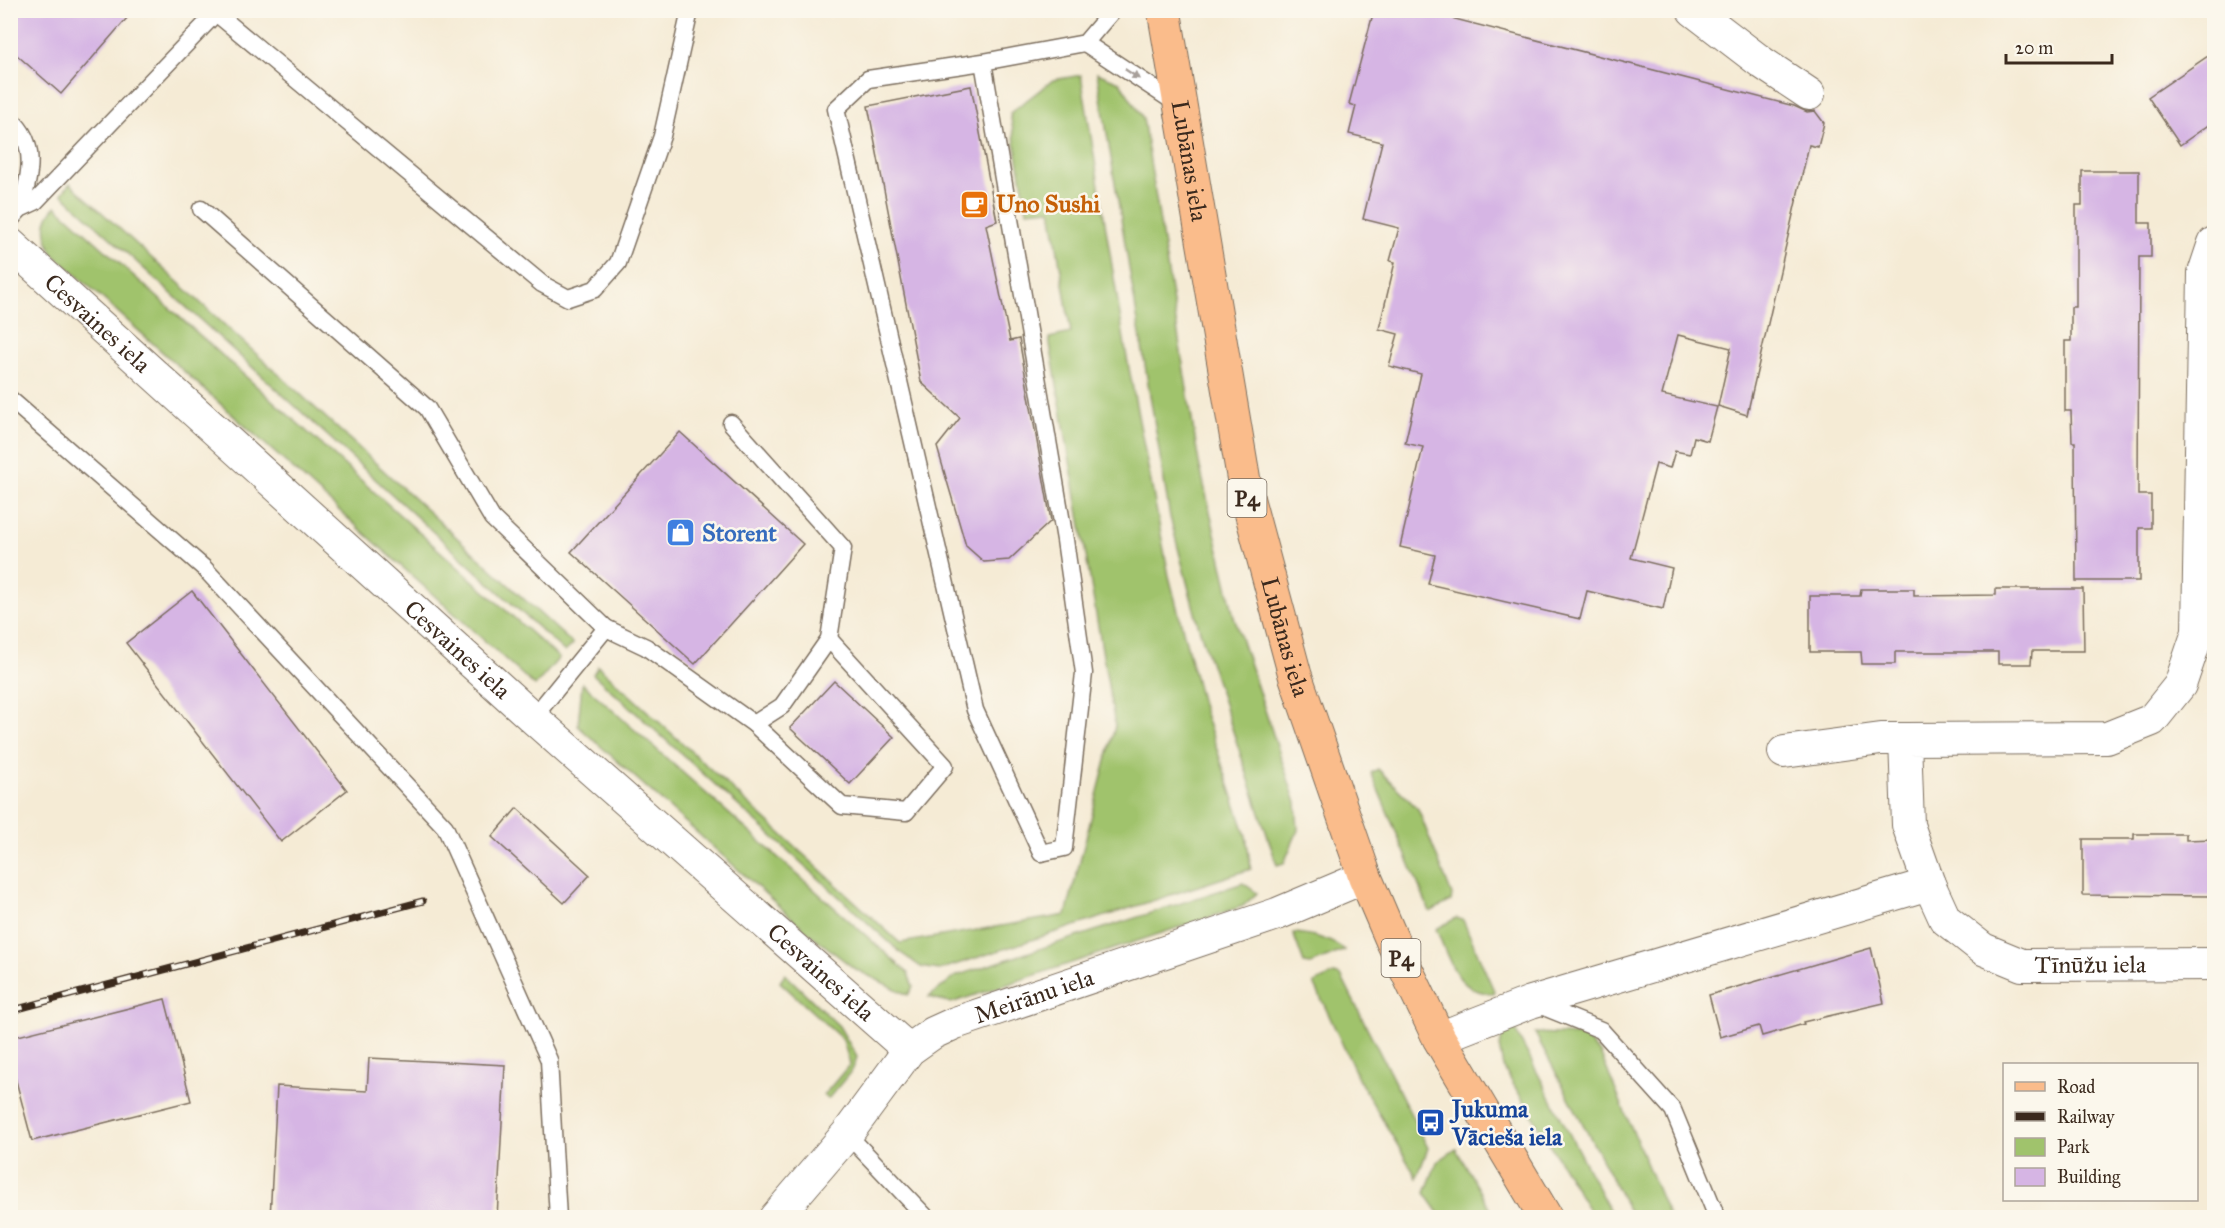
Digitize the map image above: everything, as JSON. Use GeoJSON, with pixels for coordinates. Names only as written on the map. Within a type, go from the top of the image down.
{"type":"FeatureCollection","features":[{"type":"Feature","properties":{"kind":"main road","name":"Lubānas iela"},"geometry":{"type":"LineString","coordinates":[[1164,10],[1248,503],[1295,675],[1365,877],[1438,1038],[1546,1218]]}},
{"type":"Feature","properties":{"kind":"street"},"geometry":{"type":"LineString","coordinates":[[1693,10],[1761,63],[1809,94]]}},
{"type":"Feature","properties":{"kind":"street"},"geometry":{"type":"LineString","coordinates":[[1784,752],[1881,740],[2107,738],[2152,720],[2180,685],[2198,632],[2204,273],[2214,243]]}},
{"type":"Feature","properties":{"kind":"street","name":"Cesvaines iela"},"geometry":{"type":"LineString","coordinates":[[10,244],[533,718],[909,1050]]}},
{"type":"Feature","properties":{"kind":"street"},"geometry":{"type":"LineString","coordinates":[[1438,1038],[1531,1002],[1929,884],[1908,825],[1905,740]]}},
{"type":"Feature","properties":{"kind":"street","name":"Meirānu iela"},"geometry":{"type":"LineString","coordinates":[[775,1218],[847,1134],[909,1050],[933,1033],[955,1023],[1277,914],[1365,877]]}},
{"type":"Feature","properties":{"kind":"street","name":"Tīnūžu iela"},"geometry":{"type":"LineString","coordinates":[[1929,884],[1945,919],[1983,950],[2022,965],[2214,964]]}},
{"type":"Feature","properties":{"kind":"lane"},"geometry":{"type":"LineString","coordinates":[[15,215],[35,202],[218,12],[542,284],[568,298],[595,289],[618,263],[662,136],[689,15],[694,10]]}},
{"type":"Feature","properties":{"kind":"lane"},"geometry":{"type":"LineString","coordinates":[[983,62],[1065,540],[1084,673],[1064,848],[1041,853],[975,710],[836,109],[868,79],[983,62],[1085,43],[1113,10]]}},
{"type":"Feature","properties":{"kind":"lane"},"geometry":{"type":"LineString","coordinates":[[1085,43],[1180,106]]}},
{"type":"Feature","properties":{"kind":"lane"},"geometry":{"type":"LineString","coordinates":[[10,118],[26,137],[31,161],[28,183],[15,215]]}},
{"type":"Feature","properties":{"kind":"lane"},"geometry":{"type":"LineString","coordinates":[[201,209],[427,408],[492,518],[606,628],[646,647],[754,724],[842,806],[906,812],[945,766],[829,639]]}},
{"type":"Feature","properties":{"kind":"lane"},"geometry":{"type":"LineString","coordinates":[[10,399],[204,568],[446,827],[549,1060],[558,1218]]}},
{"type":"Feature","properties":{"kind":"lane"},"geometry":{"type":"LineString","coordinates":[[731,423],[843,548],[829,639],[782,706],[754,724]]}},
{"type":"Feature","properties":{"kind":"lane"},"geometry":{"type":"LineString","coordinates":[[533,718],[606,628]]}},
{"type":"Feature","properties":{"kind":"lane"},"geometry":{"type":"LineString","coordinates":[[1531,1002],[1601,1030],[1673,1110],[1714,1210]]}},
{"type":"Feature","properties":{"kind":"lane"},"geometry":{"type":"LineString","coordinates":[[847,1134],[927,1218]]}},
{"type":"Feature","properties":{"kind":"green space"},"geometry":{"type":"Polygon","coordinates":[[[1097,73],[1120,82],[1143,118],[1199,463],[1234,617],[1296,803],[1298,830],[1284,863],[1277,865],[1199,628],[1170,517],[1097,73]]]}},
{"type":"Feature","properties":{"kind":"green space"},"geometry":{"type":"Polygon","coordinates":[[[1081,75],[1127,358],[1169,576],[1203,708],[1246,836],[1251,869],[939,970],[921,967],[901,953],[593,674],[598,666],[900,943],[1066,915],[1115,726],[1049,338],[1071,333],[1051,209],[1027,211],[1010,113],[1053,80],[1081,75]]]}},
{"type":"Feature","properties":{"kind":"green space"},"geometry":{"type":"Polygon","coordinates":[[[70,183],[573,644],[565,652],[62,194],[70,183]]]}},
{"type":"Feature","properties":{"kind":"green space"},"geometry":{"type":"Polygon","coordinates":[[[56,206],[559,658],[535,686],[52,253],[45,228],[48,217],[56,206]]]}},
{"type":"Feature","properties":{"kind":"green space"},"geometry":{"type":"Polygon","coordinates":[[[582,683],[908,973],[913,987],[908,995],[855,969],[810,934],[578,726],[582,683]]]}},
{"type":"Feature","properties":{"kind":"green space"},"geometry":{"type":"Polygon","coordinates":[[[1378,769],[1418,809],[1452,895],[1451,901],[1430,912],[1371,773],[1378,769]]]}},
{"type":"Feature","properties":{"kind":"green space"},"geometry":{"type":"Polygon","coordinates":[[[1243,883],[1257,893],[1243,906],[951,1003],[929,997],[956,976],[1243,883]]]}},
{"type":"Feature","properties":{"kind":"green space"},"geometry":{"type":"Polygon","coordinates":[[[1456,918],[1463,920],[1495,993],[1471,988],[1456,973],[1450,963],[1436,929],[1456,918]]]}},
{"type":"Feature","properties":{"kind":"green space"},"geometry":{"type":"Polygon","coordinates":[[[1293,933],[1320,938],[1345,950],[1311,964],[1304,963],[1293,933]]]}},
{"type":"Feature","properties":{"kind":"green space"},"geometry":{"type":"Polygon","coordinates":[[[785,974],[839,1026],[857,1057],[853,1069],[828,1099],[824,1095],[850,1064],[843,1040],[780,982],[785,974]]]}},
{"type":"Feature","properties":{"kind":"green space"},"geometry":{"type":"Polygon","coordinates":[[[1334,974],[1341,976],[1428,1148],[1417,1178],[1359,1080],[1314,983],[1334,974]]]}},
{"type":"Feature","properties":{"kind":"green space"},"geometry":{"type":"Polygon","coordinates":[[[1514,1028],[1613,1217],[1593,1217],[1503,1067],[1499,1046],[1504,1033],[1514,1028]]]}},
{"type":"Feature","properties":{"kind":"green space"},"geometry":{"type":"Polygon","coordinates":[[[1535,1033],[1582,1035],[1600,1053],[1669,1217],[1632,1217],[1535,1033]]]}},
{"type":"Feature","properties":{"kind":"green space"},"geometry":{"type":"Polygon","coordinates":[[[1456,1149],[1495,1217],[1442,1217],[1425,1193],[1437,1162],[1456,1149]]]}},
{"type":"Feature","properties":{"kind":"building"},"geometry":{"type":"Polygon","coordinates":[[[10,10],[134,10],[61,94],[10,49],[10,10]]]}},
{"type":"Feature","properties":{"kind":"building"},"geometry":{"type":"Polygon","coordinates":[[[1374,10],[1420,10],[1794,106],[1807,112],[1815,111],[1824,123],[1818,147],[1809,145],[1747,415],[1718,406],[1731,348],[1678,335],[1662,395],[1717,407],[1708,441],[1694,437],[1690,454],[1675,451],[1670,468],[1656,464],[1631,558],[1672,568],[1663,609],[1587,591],[1580,619],[1428,584],[1435,555],[1400,547],[1423,447],[1405,443],[1421,374],[1389,366],[1398,334],[1379,329],[1395,262],[1390,261],[1399,228],[1363,219],[1382,142],[1349,134],[1356,106],[1349,104],[1374,10]]]}},
{"type":"Feature","properties":{"kind":"building"},"geometry":{"type":"Polygon","coordinates":[[[2214,52],[2214,121],[2180,145],[2148,97],[2214,52]]]}},
{"type":"Feature","properties":{"kind":"building"},"geometry":{"type":"Polygon","coordinates":[[[971,86],[997,221],[986,225],[1010,341],[1019,339],[1051,521],[1009,560],[984,562],[966,546],[937,447],[960,418],[921,382],[868,106],[971,86]]]}},
{"type":"Feature","properties":{"kind":"building"},"geometry":{"type":"Polygon","coordinates":[[[2082,171],[2139,171],[2139,223],[2151,223],[2151,257],[2139,257],[2138,495],[2151,495],[2151,528],[2139,528],[2139,581],[2076,581],[2075,442],[2072,442],[2071,411],[2065,411],[2065,341],[2071,341],[2071,307],[2076,307],[2076,205],[2082,205],[2082,171]]]}},
{"type":"Feature","properties":{"kind":"building"},"geometry":{"type":"Polygon","coordinates":[[[680,432],[803,544],[695,664],[571,552],[680,432]]]}},
{"type":"Feature","properties":{"kind":"building"},"geometry":{"type":"Polygon","coordinates":[[[1861,589],[1914,589],[1914,596],[1996,595],[1996,589],[2083,589],[2084,651],[2032,651],[2031,664],[1998,664],[1998,652],[1895,652],[1895,664],[1862,664],[1861,652],[1810,652],[1810,596],[1860,596],[1861,589]]]}},
{"type":"Feature","properties":{"kind":"building"},"geometry":{"type":"Polygon","coordinates":[[[192,591],[347,790],[281,842],[126,643],[192,591]]]}},
{"type":"Feature","properties":{"kind":"building"},"geometry":{"type":"Polygon","coordinates":[[[834,681],[894,737],[850,784],[790,728],[834,681]]]}},
{"type":"Feature","properties":{"kind":"building"},"geometry":{"type":"Polygon","coordinates":[[[517,808],[590,875],[564,903],[492,837],[517,808]]]}},
{"type":"Feature","properties":{"kind":"building"},"geometry":{"type":"Polygon","coordinates":[[[2134,834],[2186,834],[2186,840],[2214,839],[2214,896],[2083,895],[2083,839],[2134,839],[2134,834]]]}},
{"type":"Feature","properties":{"kind":"building"},"geometry":{"type":"Polygon","coordinates":[[[1871,948],[1884,1003],[1803,1022],[1804,1024],[1762,1036],[1759,1026],[1720,1037],[1709,995],[1871,948]]]}},
{"type":"Feature","properties":{"kind":"building"},"geometry":{"type":"Polygon","coordinates":[[[165,999],[191,1101],[32,1141],[10,1058],[10,1038],[165,999]]]}},
{"type":"Feature","properties":{"kind":"building"},"geometry":{"type":"Polygon","coordinates":[[[369,1058],[505,1065],[497,1218],[270,1218],[277,1086],[367,1091],[369,1058]]]}},
{"type":"Feature","properties":{"kind":"railway"},"geometry":{"type":"LineString","coordinates":[[10,1011],[423,901]]}},
{"type":"Feature","properties":{"kind":"place","name":"Uno Sushi"},"geometry":{"type":"Point","coordinates":[975,204]}},
{"type":"Feature","properties":{"kind":"place","name":"Storent"},"geometry":{"type":"Point","coordinates":[681,533]}},
{"type":"Feature","properties":{"kind":"place","name":"Jukuma Vācieša iela"},"geometry":{"type":"Point","coordinates":[1431,1123]}}]}
